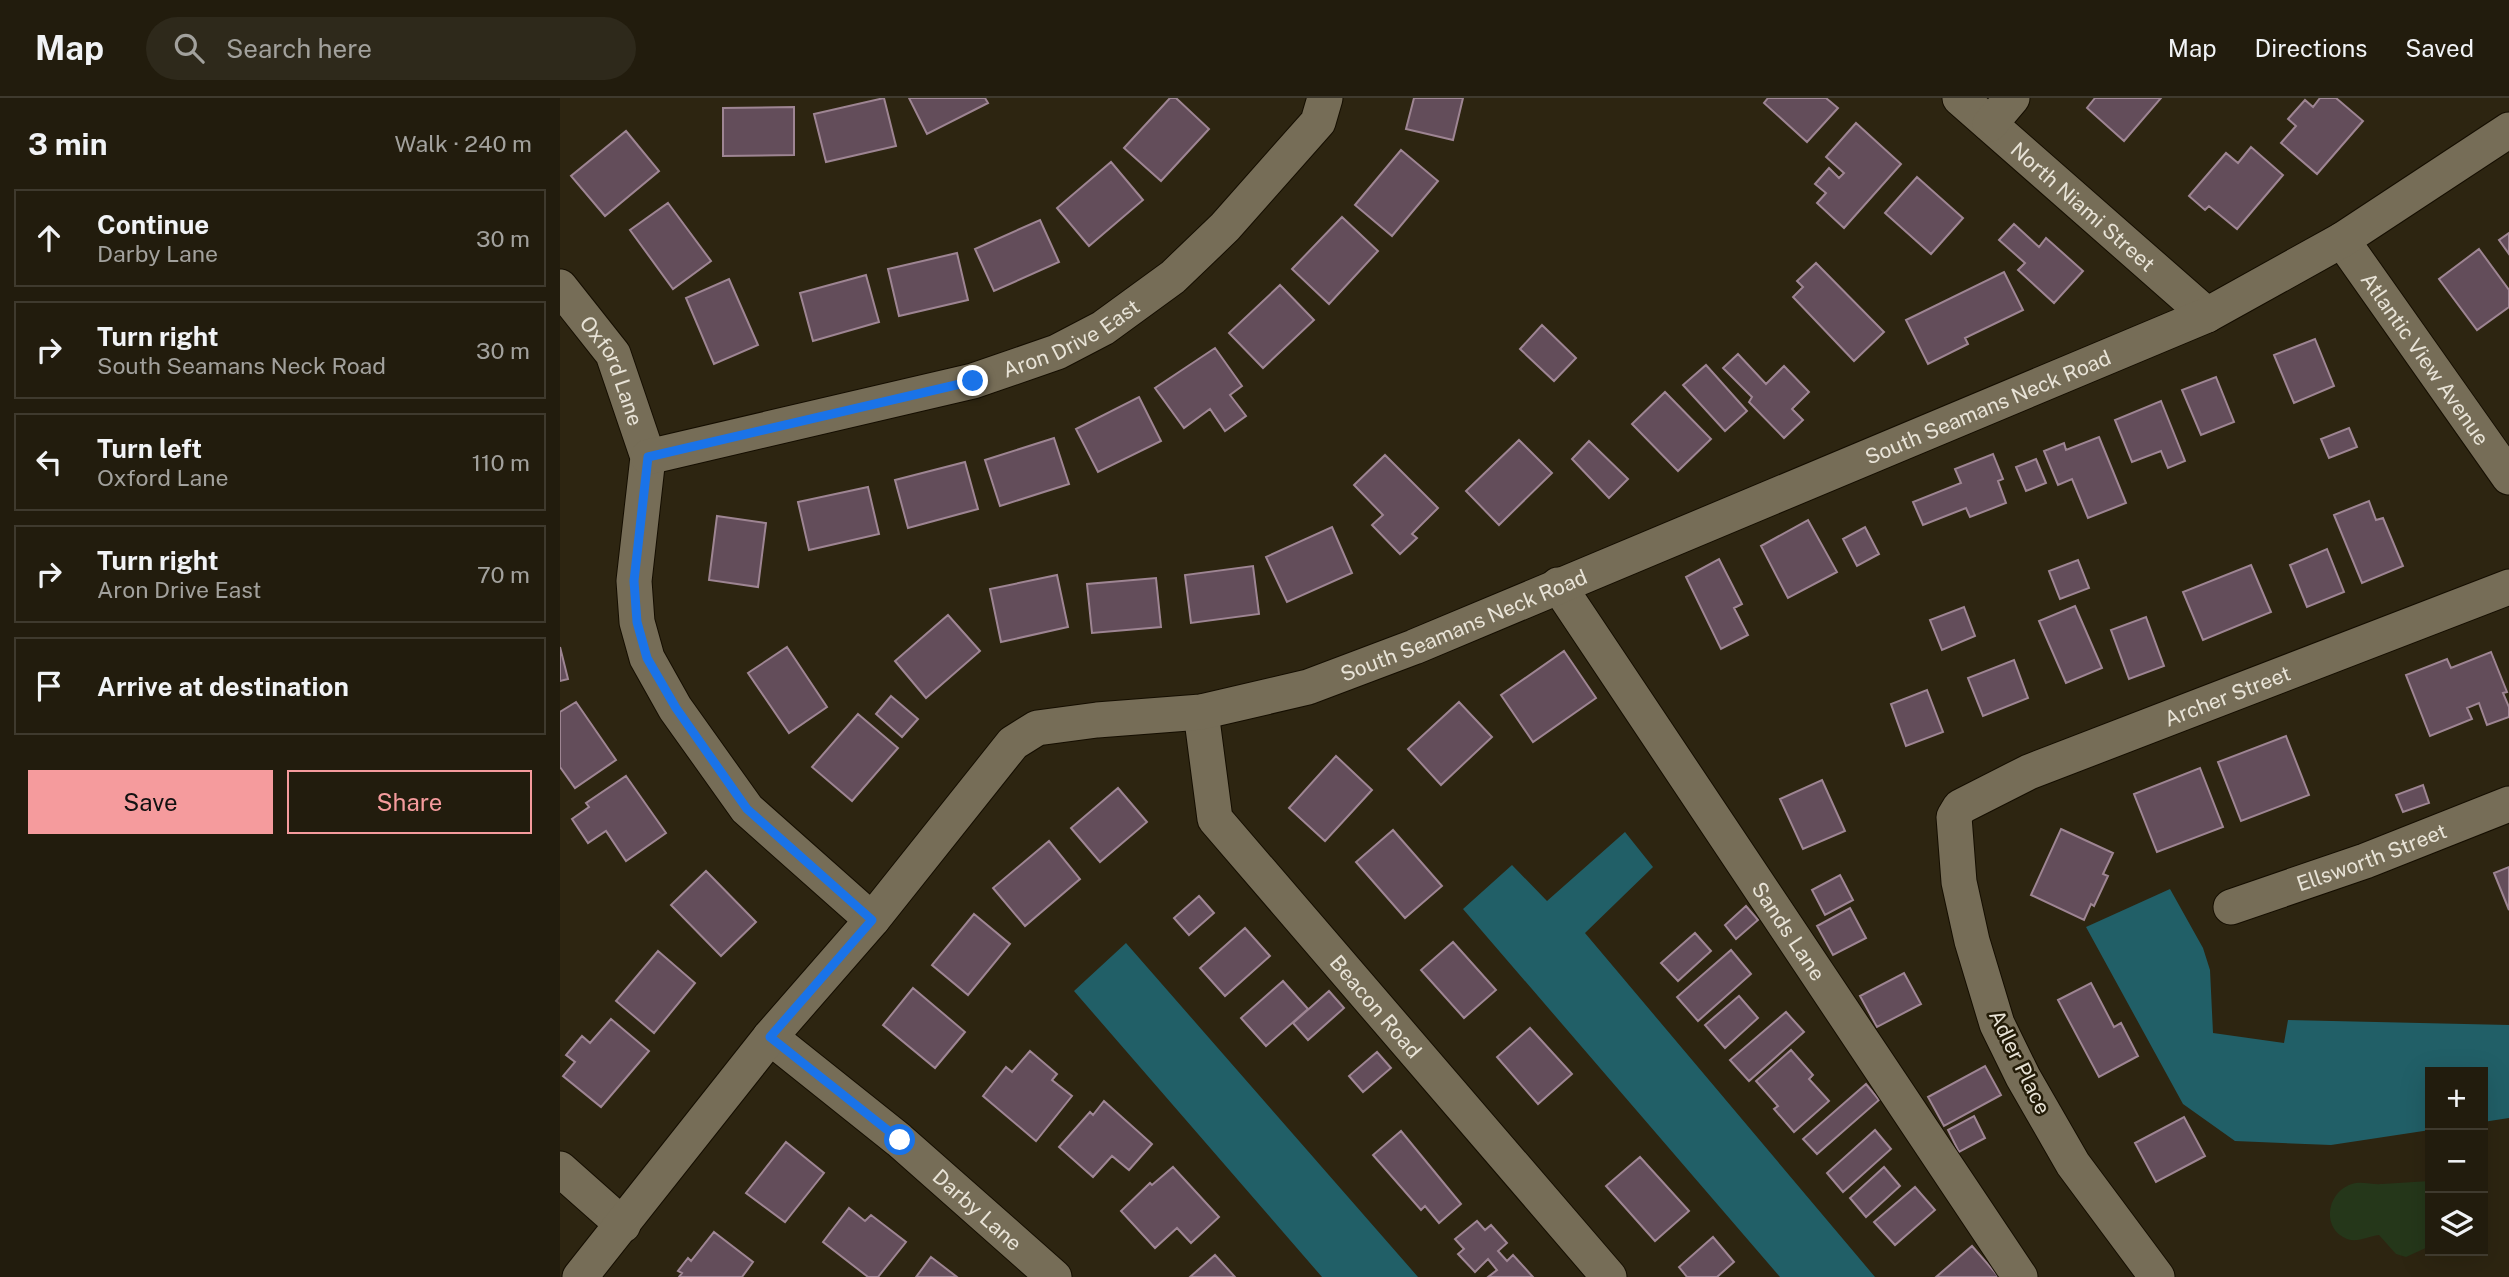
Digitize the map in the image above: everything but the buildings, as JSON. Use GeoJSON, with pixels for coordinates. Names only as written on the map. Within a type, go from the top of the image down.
{"type":"FeatureCollection","features":[{"type":"Feature","properties":{"kind":"street","name":"Aron Drive East"},"geometry":{"type":"LineString","coordinates":[[648,457],[973,381],[1057,352],[1103,328],[1173,277],[1225,227],[1318,122],[1325,98]]}},
{"type":"Feature","properties":{"kind":"street","name":"North Niami Street"},"geometry":{"type":"LineString","coordinates":[[1960,98],[2001,111],[2207,315]]}},
{"type":"Feature","properties":{"kind":"street","name":"South Seamans Neck Road"},"geometry":{"type":"LineString","coordinates":[[580,1277],[770,1037],[872,920],[1013,743],[1037,729],[1097,720],[1201,712],[1308,687],[1414,647],[2207,315],[2342,240],[2509,130]]}},
{"type":"Feature","properties":{"kind":"street","name":"Atlantic View Avenue"},"geometry":{"type":"LineString","coordinates":[[2342,240],[2509,477]]}},
{"type":"Feature","properties":{"kind":"street","name":"Oxford Lane"},"geometry":{"type":"LineString","coordinates":[[560,287],[613,354],[648,457],[634,581],[637,622],[647,658],[676,708],[747,809],[872,920]]}},
{"type":"Feature","properties":{"kind":"street","name":"Sands Lane"},"geometry":{"type":"LineString","coordinates":[[1558,585],[2020,1277]]}},
{"type":"Feature","properties":{"kind":"street","name":"Archer Street"},"geometry":{"type":"LineString","coordinates":[[1954,817],[1960,807],[2029,772],[2509,587]]}},
{"type":"Feature","properties":{"kind":"street","name":"Beacon Road"},"geometry":{"type":"LineString","coordinates":[[1201,712],[1214,819],[1609,1277]]}},
{"type":"Feature","properties":{"kind":"street","name":"Ellsworth Street"},"geometry":{"type":"LineString","coordinates":[[2231,907],[2365,861],[2509,804]]}},
{"type":"Feature","properties":{"kind":"street","name":"Adler Place"},"geometry":{"type":"LineString","coordinates":[[1954,817],[1961,894],[1997,1024],[2023,1077],[2073,1164],[2157,1277]]}},
{"type":"Feature","properties":{"kind":"street","name":"Darby Lane"},"geometry":{"type":"LineString","coordinates":[[770,1037],[900,1140],[1055,1277]]}},
{"type":"Feature","properties":{"kind":"street"},"geometry":{"type":"LineString","coordinates":[[560,1168],[623,1225]]}},
{"type":"Feature","properties":{"kind":"green space"},"geometry":{"type":"Polygon","coordinates":[[[2425,1181],[2425,1248],[2406,1257],[2396,1254],[2379,1235],[2351,1240],[2334,1228],[2330,1212],[2335,1196],[2341,1190],[2357,1183],[2425,1181]]]}},
{"type":"Feature","properties":{"kind":"water"},"geometry":{"type":"Polygon","coordinates":[[[1625,832],[1653,867],[1585,933],[1875,1277],[1780,1277],[1463,909],[1512,865],[1547,901],[1625,832]]]}},
{"type":"Feature","properties":{"kind":"water"},"geometry":{"type":"Polygon","coordinates":[[[2170,889],[2203,948],[2210,970],[2213,1033],[2284,1043],[2288,1020],[2509,1025],[2509,1118],[2488,1121],[2488,1067],[2425,1067],[2425,1131],[2331,1145],[2235,1141],[2183,1104],[2086,927],[2170,889]]]}},
{"type":"Feature","properties":{"kind":"water"},"geometry":{"type":"Polygon","coordinates":[[[1126,943],[1418,1277],[1322,1277],[1074,991],[1126,943]]]}},
{"type":"Feature","properties":{"kind":"route"},"geometry":{"type":"LineString","coordinates":[[900,1140],[770,1037],[872,920],[747,809],[676,708],[647,658],[637,622],[634,581],[648,457],[973,381]]}}]}
